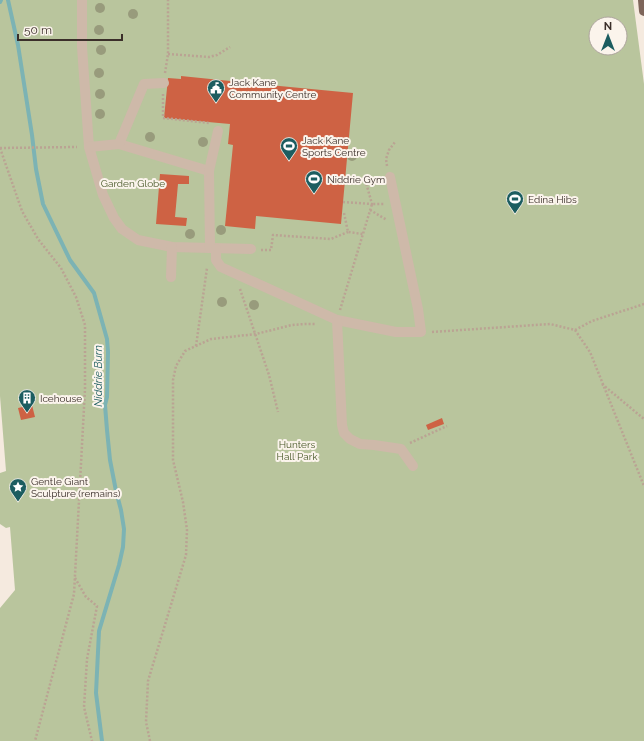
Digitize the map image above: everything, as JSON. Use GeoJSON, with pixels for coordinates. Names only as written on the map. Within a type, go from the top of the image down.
{"type":"FeatureCollection","features":[{"type":"Feature","properties":{"kind":"main road"},"geometry":{"type":"LineString","coordinates":[[643,0],[644,11]]}},
{"type":"Feature","properties":{"kind":"lane"},"geometry":{"type":"LineString","coordinates":[[82,0],[82,47],[89,147],[103,195],[114,218],[122,230],[138,240],[172,247],[251,250]]}},
{"type":"Feature","properties":{"kind":"lane"},"geometry":{"type":"LineString","coordinates":[[119,144],[144,84],[163,83]]}},
{"type":"Feature","properties":{"kind":"lane"},"geometry":{"type":"LineString","coordinates":[[218,131],[209,170],[213,248],[216,260],[221,267],[337,320],[396,332],[421,332],[418,309],[390,177]]}},
{"type":"Feature","properties":{"kind":"lane"},"geometry":{"type":"LineString","coordinates":[[89,147],[119,144],[209,170]]}},
{"type":"Feature","properties":{"kind":"lane"},"geometry":{"type":"LineString","coordinates":[[171,277],[172,247]]}},
{"type":"Feature","properties":{"kind":"lane"},"geometry":{"type":"LineString","coordinates":[[337,320],[342,425],[344,433],[350,439],[360,444],[402,449],[413,466]]}},
{"type":"Feature","properties":{"kind":"path"},"geometry":{"type":"LineString","coordinates":[[168,0],[168,54],[163,83],[163,118],[220,124],[218,131]]}},
{"type":"Feature","properties":{"kind":"path"},"geometry":{"type":"LineString","coordinates":[[168,54],[210,56],[217,55],[230,48]]}},
{"type":"Feature","properties":{"kind":"path"},"geometry":{"type":"LineString","coordinates":[[390,177],[386,159],[395,142]]}},
{"type":"Feature","properties":{"kind":"path"},"geometry":{"type":"LineString","coordinates":[[35,741],[74,594],[85,390],[85,325],[76,297],[60,268],[38,239],[22,211],[0,148],[89,147]]}},
{"type":"Feature","properties":{"kind":"path"},"geometry":{"type":"LineString","coordinates":[[337,320],[372,204],[365,179],[345,178]]}},
{"type":"Feature","properties":{"kind":"path"},"geometry":{"type":"LineString","coordinates":[[343,202],[396,205]]}},
{"type":"Feature","properties":{"kind":"path"},"geometry":{"type":"LineString","coordinates":[[344,213],[348,232]]}},
{"type":"Feature","properties":{"kind":"path"},"geometry":{"type":"LineString","coordinates":[[251,250],[271,250],[273,235],[331,239],[348,232],[362,234]]}},
{"type":"Feature","properties":{"kind":"path"},"geometry":{"type":"LineString","coordinates":[[196,346],[213,248]]}},
{"type":"Feature","properties":{"kind":"path"},"geometry":{"type":"LineString","coordinates":[[234,273],[269,375],[278,412]]}},
{"type":"Feature","properties":{"kind":"path"},"geometry":{"type":"LineString","coordinates":[[421,332],[550,324],[575,330],[592,321],[644,304]]}},
{"type":"Feature","properties":{"kind":"path"},"geometry":{"type":"LineString","coordinates":[[150,741],[146,722],[148,681],[186,555],[188,530],[173,460],[173,380],[176,366],[185,351],[211,339],[256,334],[292,325],[318,324]]}},
{"type":"Feature","properties":{"kind":"path"},"geometry":{"type":"LineString","coordinates":[[575,330],[590,352],[644,486]]}},
{"type":"Feature","properties":{"kind":"path"},"geometry":{"type":"LineString","coordinates":[[602,383],[644,419]]}},
{"type":"Feature","properties":{"kind":"path"},"geometry":{"type":"LineString","coordinates":[[402,449],[410,443],[447,426]]}},
{"type":"Feature","properties":{"kind":"path"},"geometry":{"type":"LineString","coordinates":[[75,578],[86,597],[97,606],[87,659],[84,707],[92,741]]}},
{"type":"Feature","properties":{"kind":"green space","name":"Hunters Hall Park"},"geometry":{"type":"Polygon","coordinates":[[[0,0],[633,0],[644,84],[644,741],[0,741],[0,608],[15,590],[10,527],[6,528],[0,524],[0,473],[6,471],[0,396],[0,0]]]}},
{"type":"Feature","properties":{"kind":"building","name":"Jack Kane Sports Centre"},"geometry":{"type":"Polygon","coordinates":[[[181,76],[240,82],[240,85],[269,88],[269,85],[353,93],[341,224],[256,216],[255,229],[225,226],[233,145],[228,144],[230,124],[164,118],[168,78],[181,79],[181,76]]]}},
{"type":"Feature","properties":{"kind":"building"},"geometry":{"type":"Polygon","coordinates":[[[160,174],[189,176],[189,184],[178,184],[175,217],[187,218],[186,226],[156,224],[160,174]]]}},
{"type":"Feature","properties":{"kind":"building","name":"Icehouse"},"geometry":{"type":"Polygon","coordinates":[[[32,405],[35,417],[21,420],[18,408],[32,405]]]}},
{"type":"Feature","properties":{"kind":"building"},"geometry":{"type":"Polygon","coordinates":[[[442,418],[444,424],[428,430],[426,425],[442,418]]]}},
{"type":"Feature","properties":{"kind":"waterway","name":"Niddrie Burn"},"geometry":{"type":"LineString","coordinates":[[8,0],[18,45],[36,169],[43,204],[70,260],[94,293],[107,339],[107,397],[105,405],[107,430],[110,460],[124,529],[123,547],[119,565],[99,631],[96,693],[102,741]]}},
{"type":"Feature","properties":{"kind":"place","name":"Jack Kane Community Centre"},"geometry":{"type":"Point","coordinates":[216,103]}},
{"type":"Feature","properties":{"kind":"place","name":"Jack Kane Sports Centre"},"geometry":{"type":"Point","coordinates":[289,161]}},
{"type":"Feature","properties":{"kind":"place","name":"Niddrie Gym"},"geometry":{"type":"Point","coordinates":[314,194]}},
{"type":"Feature","properties":{"kind":"place","name":"Edina Hibs"},"geometry":{"type":"Point","coordinates":[515,214]}},
{"type":"Feature","properties":{"kind":"place","name":"Icehouse"},"geometry":{"type":"Point","coordinates":[27,413]}},
{"type":"Feature","properties":{"kind":"place","name":"Gentle Giant Sculpture (remains)"},"geometry":{"type":"Point","coordinates":[18,502]}},
{"type":"Feature","properties":{"kind":"park label","name":"Garden Globe"},"geometry":{"type":"Point","coordinates":[133,183]}}]}
